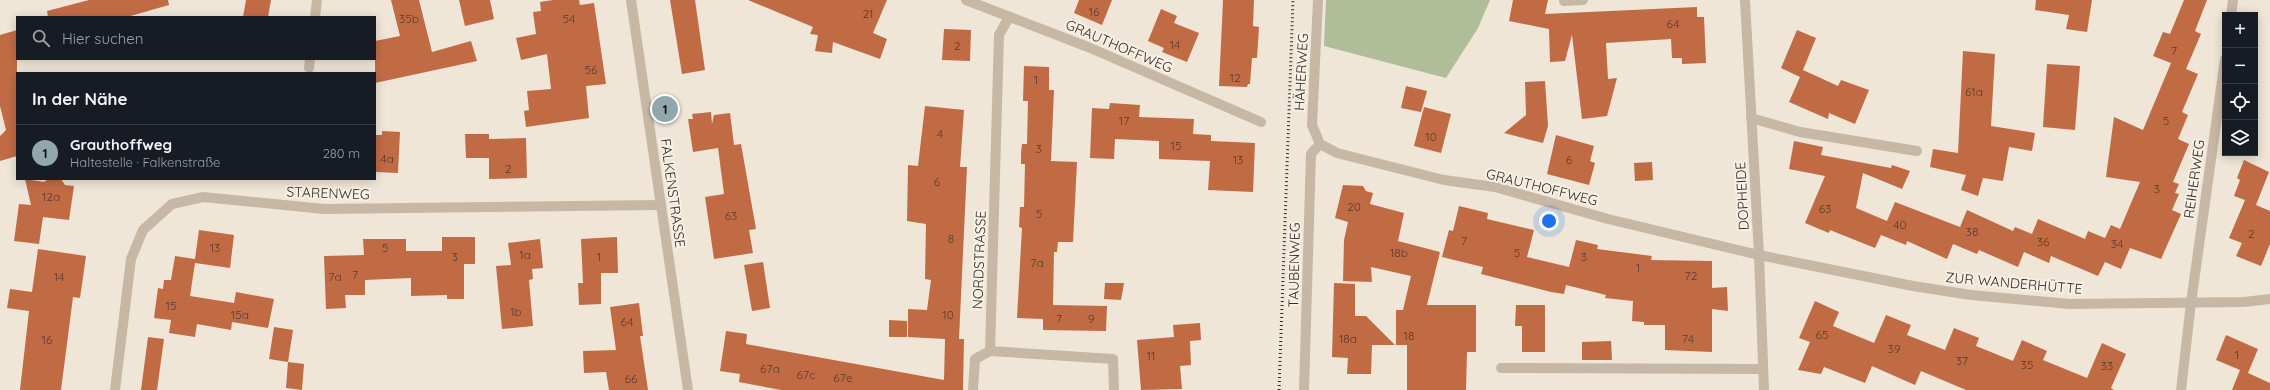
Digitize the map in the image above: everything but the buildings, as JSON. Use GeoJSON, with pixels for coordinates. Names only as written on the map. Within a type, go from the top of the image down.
{"type":"FeatureCollection","features":[{"type":"Feature","properties":{"kind":"street"},"geometry":{"type":"LineString","coordinates":[[315,16],[317,0]]}},
{"type":"Feature","properties":{"kind":"street","name":"FALKENSTRASSE"},"geometry":{"type":"LineString","coordinates":[[631,0],[688,390]]}},
{"type":"Feature","properties":{"kind":"street","name":"GRAUTHOFFWEG"},"geometry":{"type":"LineString","coordinates":[[966,0],[1088,47],[1261,122]]}},
{"type":"Feature","properties":{"kind":"street","name":"HÄHERWEG"},"geometry":{"type":"LineString","coordinates":[[1318,0],[1312,125],[1320,144]]}},
{"type":"Feature","properties":{"kind":"street"},"geometry":{"type":"LineString","coordinates":[[1564,1],[1583,0]]}},
{"type":"Feature","properties":{"kind":"street","name":"DOPHEIDE"},"geometry":{"type":"LineString","coordinates":[[1746,0],[1764,390]]}},
{"type":"Feature","properties":{"kind":"street"},"geometry":{"type":"LineString","coordinates":[[2231,12],[2233,0]]}},
{"type":"Feature","properties":{"kind":"street","name":"NORDSTRASSE"},"geometry":{"type":"LineString","coordinates":[[990,351],[999,35],[1009,17]]}},
{"type":"Feature","properties":{"kind":"street","name":"REIHERWEG"},"geometry":{"type":"LineString","coordinates":[[2181,390],[2191,303],[2222,81]]}},
{"type":"Feature","properties":{"kind":"street"},"geometry":{"type":"LineString","coordinates":[[1751,118],[1800,132],[1917,151]]}},
{"type":"Feature","properties":{"kind":"street","name":"GRAUTHOFFWEG"},"geometry":{"type":"LineString","coordinates":[[1320,144],[1337,153],[1436,178],[1495,188],[1608,219],[1759,256]]}},
{"type":"Feature","properties":{"kind":"street","name":"TAUBENWEG"},"geometry":{"type":"LineString","coordinates":[[1304,390],[1311,154],[1320,144]]}},
{"type":"Feature","properties":{"kind":"street","name":"STARENWEG"},"geometry":{"type":"LineString","coordinates":[[115,390],[131,259],[143,230],[172,204],[203,198],[324,209],[661,205]]}},
{"type":"Feature","properties":{"kind":"street","name":"ZUR WANDERHÜTTE"},"geometry":{"type":"LineString","coordinates":[[1759,256],[1913,286],[1972,295],[2069,304],[2244,302],[2270,299]]}},
{"type":"Feature","properties":{"kind":"street"},"geometry":{"type":"LineString","coordinates":[[973,390],[975,359],[990,351],[1113,359],[1114,390]]}},
{"type":"Feature","properties":{"kind":"street"},"geometry":{"type":"LineString","coordinates":[[1501,368],[1763,369]]}},
{"type":"Feature","properties":{"kind":"green space"},"geometry":{"type":"Polygon","coordinates":[[[1326,0],[1490,0],[1478,28],[1446,78],[1324,46],[1326,0]]]}},
{"type":"Feature","properties":{"kind":"railway"},"geometry":{"type":"LineString","coordinates":[[1279,390],[1293,0]]}},
{"type":"Feature","properties":{"kind":"place","name":"Grauthoffweg"},"geometry":{"type":"Point","coordinates":[665,109]}}]}
